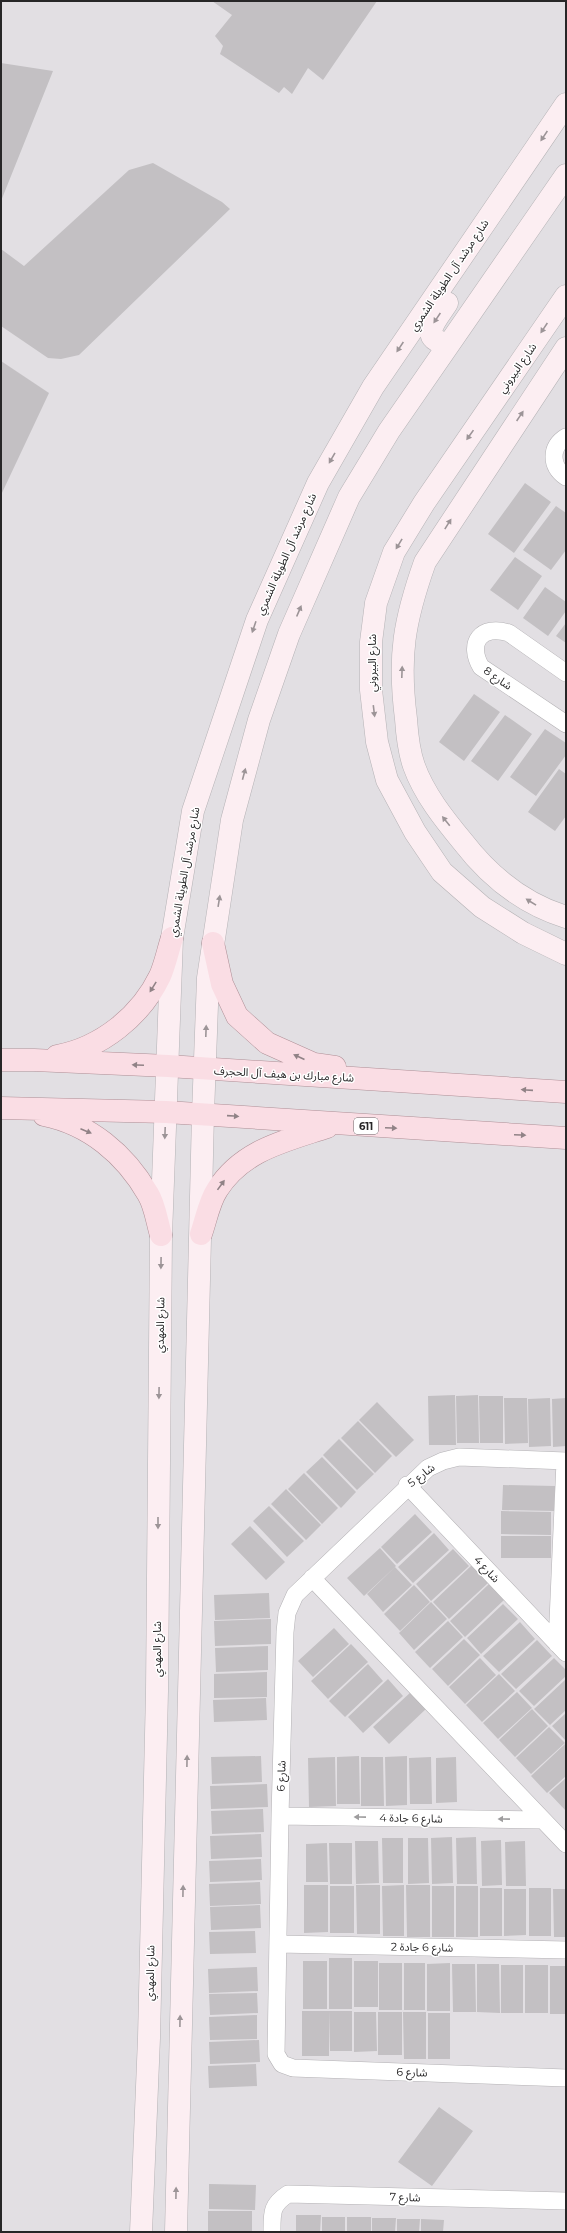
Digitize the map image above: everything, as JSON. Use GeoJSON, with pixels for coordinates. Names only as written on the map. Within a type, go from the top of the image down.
{"type":"FeatureCollection","features":[{"type":"Feature","properties":{"kind":"main road","name":"شارع مرشد آل الطويلة الشمري"},"geometry":{"type":"LineString","coordinates":[[168,1066],[172,938],[193,811],[257,620],[284,556],[318,483],[373,386],[566,104]]}},
{"type":"Feature","properties":{"kind":"main road"},"geometry":{"type":"LineString","coordinates":[[176,2232],[179,2049],[203,1114],[208,978],[232,820],[259,720],[289,634],[349,497],[389,431],[566,175]]}},
{"type":"Feature","properties":{"kind":"main road"},"geometry":{"type":"LineString","coordinates":[[449,344],[439,343],[433,339],[431,327],[496,229],[501,199]]}},
{"type":"Feature","properties":{"kind":"main road","name":"شارع البيروني"},"geometry":{"type":"LineString","coordinates":[[566,296],[424,503],[394,552],[376,603],[371,642],[371,690],[378,742],[387,780],[415,832],[442,872],[482,908],[523,933],[566,954]]}},
{"type":"Feature","properties":{"kind":"main road"},"geometry":{"type":"LineString","coordinates":[[566,348],[425,562],[411,601],[403,637],[401,684],[407,731],[414,766],[438,812],[470,851],[499,882],[544,910],[566,917]]}},
{"type":"Feature","properties":{"kind":"main road"},"geometry":{"type":"LineString","coordinates":[[34,1060],[73,1053],[109,1036],[133,1015],[139,1009],[160,976],[172,938]]}},
{"type":"Feature","properties":{"kind":"main road"},"geometry":{"type":"LineString","coordinates":[[213,943],[222,984],[237,1016],[267,1043],[314,1064],[419,1082]]}},
{"type":"Feature","properties":{"kind":"main road","name":"شارع مبارك بن هيف آل الحجرف"},"geometry":{"type":"LineString","coordinates":[[1,1060],[168,1066],[205,1070],[566,1092]]}},
{"type":"Feature","properties":{"kind":"main road","name":"شارع المهدي"},"geometry":{"type":"LineString","coordinates":[[141,2232],[149,2012],[157,1691],[161,1235],[168,1066]]}},
{"type":"Feature","properties":{"kind":"main road"},"geometry":{"type":"LineString","coordinates":[[5,1108],[55,1117],[93,1133],[125,1160],[149,1195],[161,1235]]}},
{"type":"Feature","properties":{"kind":"main road","name":"611"},"geometry":{"type":"LineString","coordinates":[[5,1108],[166,1112],[566,1138]]}},
{"type":"Feature","properties":{"kind":"main road"},"geometry":{"type":"LineString","coordinates":[[201,1234],[216,1192],[233,1168],[264,1149],[334,1124]]}},
{"type":"Feature","properties":{"kind":"main road"},"geometry":{"type":"LineString","coordinates":[[149,2012],[163,2043],[168,2047],[179,2049]]}},
{"type":"Feature","properties":{"kind":"main road"},"geometry":{"type":"LineString","coordinates":[[145,2121],[162,2124],[177,2154]]}},
{"type":"Feature","properties":{"kind":"street"},"geometry":{"type":"LineString","coordinates":[[566,437],[558,444],[554,451],[556,466],[566,477]]}},
{"type":"Feature","properties":{"kind":"street","name":"شارع 8"},"geometry":{"type":"LineString","coordinates":[[566,673],[509,633],[500,630],[491,630],[484,634],[478,640],[475,648],[475,656],[481,667],[566,724]]}},
{"type":"Feature","properties":{"kind":"street","name":"شارع 5"},"geometry":{"type":"LineString","coordinates":[[312,1578],[407,1485],[428,1468],[443,1461],[459,1457],[566,1462]]}},
{"type":"Feature","properties":{"kind":"street"},"geometry":{"type":"LineString","coordinates":[[562,1649],[566,1462]]}},
{"type":"Feature","properties":{"kind":"street","name":"شارع 4"},"geometry":{"type":"LineString","coordinates":[[407,1485],[562,1649]]}},
{"type":"Feature","properties":{"kind":"street"},"geometry":{"type":"LineString","coordinates":[[312,1578],[566,1844]]}},
{"type":"Feature","properties":{"kind":"street","name":"شارع 6"},"geometry":{"type":"LineString","coordinates":[[312,1578],[295,1595],[287,1613],[280,1816],[276,2054],[282,2064],[293,2068],[566,2078]]}},
{"type":"Feature","properties":{"kind":"street","name":"شارع 6 جادة 4"},"geometry":{"type":"LineString","coordinates":[[280,1816],[543,1820]]}},
{"type":"Feature","properties":{"kind":"street","name":"شارع 6 جادة 2"},"geometry":{"type":"LineString","coordinates":[[278,1944],[566,1950]]}},
{"type":"Feature","properties":{"kind":"street","name":"شارع 7"},"geometry":{"type":"LineString","coordinates":[[272,2232],[272,2213],[278,2201],[288,2194],[566,2201]]}},
{"type":"Feature","properties":{"kind":"building"},"geometry":{"type":"Polygon","coordinates":[[[212,1],[377,1],[323,80],[308,68],[292,94],[284,87],[279,93],[220,54],[223,46],[215,36],[232,15],[212,1]]]}},
{"type":"Feature","properties":{"kind":"building"},"geometry":{"type":"Polygon","coordinates":[[[1,63],[53,71],[1,201],[1,63]]]}},
{"type":"Feature","properties":{"kind":"building"},"geometry":{"type":"Polygon","coordinates":[[[153,163],[222,202],[230,209],[79,355],[61,359],[48,358],[1,326],[1,249],[24,266],[129,170],[153,163]]]}},
{"type":"Feature","properties":{"kind":"building"},"geometry":{"type":"Polygon","coordinates":[[[1,361],[49,393],[1,495],[1,361]]]}},
{"type":"Feature","properties":{"kind":"building"},"geometry":{"type":"Polygon","coordinates":[[[525,483],[551,502],[514,553],[488,534],[525,483]]]}},
{"type":"Feature","properties":{"kind":"building"},"geometry":{"type":"Polygon","coordinates":[[[556,506],[566,513],[566,550],[551,570],[523,550],[556,506]]]}},
{"type":"Feature","properties":{"kind":"building"},"geometry":{"type":"Polygon","coordinates":[[[515,557],[542,576],[518,610],[490,590],[515,557]]]}},
{"type":"Feature","properties":{"kind":"building"},"geometry":{"type":"Polygon","coordinates":[[[545,587],[566,602],[566,611],[548,636],[523,618],[545,587]]]}},
{"type":"Feature","properties":{"kind":"building"},"geometry":{"type":"Polygon","coordinates":[[[566,623],[566,643],[556,636],[566,623]]]}},
{"type":"Feature","properties":{"kind":"building"},"geometry":{"type":"Polygon","coordinates":[[[474,694],[500,712],[464,761],[439,742],[474,694]]]}},
{"type":"Feature","properties":{"kind":"building"},"geometry":{"type":"Polygon","coordinates":[[[505,715],[532,734],[498,781],[471,761],[505,715]]]}},
{"type":"Feature","properties":{"kind":"building"},"geometry":{"type":"Polygon","coordinates":[[[545,729],[566,743],[566,755],[536,796],[510,777],[545,729]]]}},
{"type":"Feature","properties":{"kind":"building"},"geometry":{"type":"Polygon","coordinates":[[[559,769],[566,774],[566,816],[555,831],[528,812],[559,769]]]}},
{"type":"Feature","properties":{"kind":"building"},"geometry":{"type":"Polygon","coordinates":[[[455,1395],[456,1445],[429,1445],[428,1396],[455,1395]]]}},
{"type":"Feature","properties":{"kind":"building"},"geometry":{"type":"Polygon","coordinates":[[[478,1395],[479,1443],[457,1443],[456,1396],[478,1395]]]}},
{"type":"Feature","properties":{"kind":"building"},"geometry":{"type":"Polygon","coordinates":[[[479,1396],[503,1396],[503,1443],[480,1443],[479,1396]]]}},
{"type":"Feature","properties":{"kind":"building"},"geometry":{"type":"Polygon","coordinates":[[[504,1398],[527,1398],[528,1443],[505,1444],[504,1398]]]}},
{"type":"Feature","properties":{"kind":"building"},"geometry":{"type":"Polygon","coordinates":[[[550,1398],[551,1446],[529,1447],[528,1399],[550,1398]]]}},
{"type":"Feature","properties":{"kind":"building"},"geometry":{"type":"Polygon","coordinates":[[[566,1398],[566,1446],[553,1447],[552,1399],[566,1398]]]}},
{"type":"Feature","properties":{"kind":"building"},"geometry":{"type":"Polygon","coordinates":[[[377,1402],[414,1440],[396,1457],[359,1420],[377,1402]]]}},
{"type":"Feature","properties":{"kind":"building"},"geometry":{"type":"Polygon","coordinates":[[[358,1421],[392,1456],[375,1473],[341,1438],[358,1421]]]}},
{"type":"Feature","properties":{"kind":"building"},"geometry":{"type":"Polygon","coordinates":[[[339,1439],[374,1474],[357,1490],[323,1455],[339,1439]]]}},
{"type":"Feature","properties":{"kind":"building"},"geometry":{"type":"Polygon","coordinates":[[[322,1457],[356,1492],[341,1508],[306,1472],[322,1457]]]}},
{"type":"Feature","properties":{"kind":"building"},"geometry":{"type":"Polygon","coordinates":[[[304,1473],[338,1508],[322,1524],[288,1489],[304,1473]]]}},
{"type":"Feature","properties":{"kind":"building"},"geometry":{"type":"Polygon","coordinates":[[[503,1485],[555,1486],[554,1511],[502,1510],[503,1485]]]}},
{"type":"Feature","properties":{"kind":"building"},"geometry":{"type":"Polygon","coordinates":[[[286,1489],[321,1525],[306,1540],[271,1504],[286,1489]]]}},
{"type":"Feature","properties":{"kind":"building"},"geometry":{"type":"Polygon","coordinates":[[[269,1506],[304,1541],[287,1557],[253,1521],[269,1506]]]}},
{"type":"Feature","properties":{"kind":"building"},"geometry":{"type":"Polygon","coordinates":[[[501,1511],[551,1512],[551,1535],[501,1534],[501,1511]]]}},
{"type":"Feature","properties":{"kind":"building"},"geometry":{"type":"Polygon","coordinates":[[[415,1514],[432,1532],[397,1564],[381,1547],[415,1514]]]}},
{"type":"Feature","properties":{"kind":"building"},"geometry":{"type":"Polygon","coordinates":[[[250,1526],[285,1562],[266,1580],[231,1544],[250,1526]]]}},
{"type":"Feature","properties":{"kind":"building"},"geometry":{"type":"Polygon","coordinates":[[[434,1533],[449,1550],[413,1583],[398,1567],[434,1533]]]}},
{"type":"Feature","properties":{"kind":"building"},"geometry":{"type":"Polygon","coordinates":[[[501,1536],[551,1536],[551,1558],[501,1558],[501,1536]]]}},
{"type":"Feature","properties":{"kind":"building"},"geometry":{"type":"Polygon","coordinates":[[[380,1548],[396,1566],[364,1596],[347,1578],[380,1548]]]}},
{"type":"Feature","properties":{"kind":"building"},"geometry":{"type":"Polygon","coordinates":[[[453,1549],[469,1566],[431,1601],[416,1584],[453,1549]]]}},
{"type":"Feature","properties":{"kind":"building"},"geometry":{"type":"Polygon","coordinates":[[[472,1565],[488,1583],[449,1619],[433,1602],[472,1565]]]}},
{"type":"Feature","properties":{"kind":"building"},"geometry":{"type":"Polygon","coordinates":[[[395,1567],[412,1585],[383,1612],[367,1594],[395,1567]]]}},
{"type":"Feature","properties":{"kind":"building"},"geometry":{"type":"Polygon","coordinates":[[[489,1584],[504,1600],[465,1637],[450,1621],[489,1584]]]}},
{"type":"Feature","properties":{"kind":"building"},"geometry":{"type":"Polygon","coordinates":[[[414,1585],[430,1602],[400,1631],[384,1614],[414,1585]]]}},
{"type":"Feature","properties":{"kind":"building"},"geometry":{"type":"Polygon","coordinates":[[[269,1593],[270,1618],[215,1620],[214,1595],[269,1593]]]}},
{"type":"Feature","properties":{"kind":"building"},"geometry":{"type":"Polygon","coordinates":[[[431,1602],[447,1619],[414,1650],[399,1633],[431,1602]]]}},
{"type":"Feature","properties":{"kind":"building"},"geometry":{"type":"Polygon","coordinates":[[[503,1604],[518,1619],[481,1654],[467,1638],[503,1604]]]}},
{"type":"Feature","properties":{"kind":"building"},"geometry":{"type":"Polygon","coordinates":[[[271,1619],[271,1644],[215,1646],[214,1621],[271,1619]]]}},
{"type":"Feature","properties":{"kind":"building"},"geometry":{"type":"Polygon","coordinates":[[[448,1621],[463,1637],[430,1668],[415,1652],[448,1621]]]}},
{"type":"Feature","properties":{"kind":"building"},"geometry":{"type":"Polygon","coordinates":[[[520,1622],[535,1639],[499,1672],[483,1656],[520,1622]]]}},
{"type":"Feature","properties":{"kind":"building"},"geometry":{"type":"Polygon","coordinates":[[[334,1628],[349,1644],[313,1677],[298,1661],[334,1628]]]}},
{"type":"Feature","properties":{"kind":"building"},"geometry":{"type":"Polygon","coordinates":[[[464,1639],[480,1655],[448,1686],[432,1669],[464,1639]]]}},
{"type":"Feature","properties":{"kind":"building"},"geometry":{"type":"Polygon","coordinates":[[[537,1640],[552,1656],[516,1689],[501,1674],[537,1640]]]}},
{"type":"Feature","properties":{"kind":"building"},"geometry":{"type":"Polygon","coordinates":[[[351,1644],[368,1662],[328,1699],[311,1681],[351,1644]]]}},
{"type":"Feature","properties":{"kind":"building"},"geometry":{"type":"Polygon","coordinates":[[[268,1646],[268,1670],[216,1672],[215,1648],[268,1646]]]}},
{"type":"Feature","properties":{"kind":"building"},"geometry":{"type":"Polygon","coordinates":[[[480,1658],[496,1675],[465,1704],[449,1687],[480,1658]]]}},
{"type":"Feature","properties":{"kind":"building"},"geometry":{"type":"Polygon","coordinates":[[[554,1658],[566,1670],[566,1676],[534,1706],[519,1691],[554,1658]]]}},
{"type":"Feature","properties":{"kind":"building"},"geometry":{"type":"Polygon","coordinates":[[[368,1664],[383,1681],[345,1717],[329,1701],[368,1664]]]}},
{"type":"Feature","properties":{"kind":"building"},"geometry":{"type":"Polygon","coordinates":[[[267,1672],[267,1697],[214,1698],[214,1674],[267,1672]]]}},
{"type":"Feature","properties":{"kind":"building"},"geometry":{"type":"Polygon","coordinates":[[[499,1674],[515,1691],[482,1722],[466,1705],[499,1674]]]}},
{"type":"Feature","properties":{"kind":"building"},"geometry":{"type":"Polygon","coordinates":[[[388,1679],[403,1696],[363,1733],[348,1717],[388,1679]]]}},
{"type":"Feature","properties":{"kind":"building"},"geometry":{"type":"Polygon","coordinates":[[[566,1679],[566,1710],[550,1725],[534,1709],[566,1679]]]}},
{"type":"Feature","properties":{"kind":"building"},"geometry":{"type":"Polygon","coordinates":[[[412,1691],[427,1708],[389,1744],[373,1727],[412,1691]]]}},
{"type":"Feature","properties":{"kind":"building"},"geometry":{"type":"Polygon","coordinates":[[[517,1692],[532,1708],[498,1739],[483,1723],[517,1692]]]}},
{"type":"Feature","properties":{"kind":"building"},"geometry":{"type":"Polygon","coordinates":[[[266,1698],[267,1720],[214,1722],[213,1700],[266,1698]]]}},
{"type":"Feature","properties":{"kind":"building"},"geometry":{"type":"Polygon","coordinates":[[[532,1709],[548,1726],[515,1757],[499,1740],[532,1709]]]}},
{"type":"Feature","properties":{"kind":"building"},"geometry":{"type":"Polygon","coordinates":[[[566,1713],[566,1741],[552,1726],[566,1713]]]}},
{"type":"Feature","properties":{"kind":"building"},"geometry":{"type":"Polygon","coordinates":[[[549,1727],[565,1743],[531,1774],[516,1758],[549,1727]]]}},
{"type":"Feature","properties":{"kind":"building"},"geometry":{"type":"Polygon","coordinates":[[[565,1744],[566,1776],[547,1793],[531,1776],[565,1744]]]}},
{"type":"Feature","properties":{"kind":"building"},"geometry":{"type":"Polygon","coordinates":[[[261,1756],[262,1782],[212,1784],[211,1757],[261,1756]]]}},
{"type":"Feature","properties":{"kind":"building"},"geometry":{"type":"Polygon","coordinates":[[[359,1756],[360,1804],[337,1804],[337,1757],[359,1756]]]}},
{"type":"Feature","properties":{"kind":"building"},"geometry":{"type":"Polygon","coordinates":[[[407,1756],[407,1805],[386,1806],[385,1757],[407,1756]]]}},
{"type":"Feature","properties":{"kind":"building"},"geometry":{"type":"Polygon","coordinates":[[[335,1757],[336,1806],[309,1807],[308,1758],[335,1757]]]}},
{"type":"Feature","properties":{"kind":"building"},"geometry":{"type":"Polygon","coordinates":[[[361,1757],[383,1757],[384,1806],[361,1806],[361,1757]]]}},
{"type":"Feature","properties":{"kind":"building"},"geometry":{"type":"Polygon","coordinates":[[[431,1757],[432,1804],[410,1804],[409,1758],[431,1757]]]}},
{"type":"Feature","properties":{"kind":"building"},"geometry":{"type":"Polygon","coordinates":[[[456,1757],[457,1802],[436,1803],[436,1758],[456,1757]]]}},
{"type":"Feature","properties":{"kind":"building"},"geometry":{"type":"Polygon","coordinates":[[[566,1778],[566,1811],[549,1793],[566,1778]]]}},
{"type":"Feature","properties":{"kind":"building"},"geometry":{"type":"Polygon","coordinates":[[[267,1784],[268,1807],[211,1809],[210,1786],[267,1784]]]}},
{"type":"Feature","properties":{"kind":"building"},"geometry":{"type":"Polygon","coordinates":[[[263,1809],[264,1832],[212,1834],[211,1811],[263,1809]]]}},
{"type":"Feature","properties":{"kind":"building"},"geometry":{"type":"Polygon","coordinates":[[[261,1834],[262,1857],[211,1859],[210,1836],[261,1834]]]}},
{"type":"Feature","properties":{"kind":"building"},"geometry":{"type":"Polygon","coordinates":[[[452,1837],[453,1883],[432,1884],[431,1838],[452,1837]]]}},
{"type":"Feature","properties":{"kind":"building"},"geometry":{"type":"Polygon","coordinates":[[[476,1837],[477,1884],[457,1884],[456,1838],[476,1837]]]}},
{"type":"Feature","properties":{"kind":"building"},"geometry":{"type":"Polygon","coordinates":[[[382,1838],[403,1838],[403,1883],[383,1883],[382,1838]]]}},
{"type":"Feature","properties":{"kind":"building"},"geometry":{"type":"Polygon","coordinates":[[[408,1838],[428,1838],[429,1883],[408,1884],[408,1838]]]}},
{"type":"Feature","properties":{"kind":"building"},"geometry":{"type":"Polygon","coordinates":[[[501,1840],[502,1885],[482,1886],[481,1841],[501,1840]]]}},
{"type":"Feature","properties":{"kind":"building"},"geometry":{"type":"Polygon","coordinates":[[[355,1841],[378,1841],[379,1883],[356,1884],[355,1841]]]}},
{"type":"Feature","properties":{"kind":"building"},"geometry":{"type":"Polygon","coordinates":[[[525,1841],[526,1886],[506,1886],[505,1842],[525,1841]]]}},
{"type":"Feature","properties":{"kind":"building"},"geometry":{"type":"Polygon","coordinates":[[[327,1843],[328,1882],[306,1882],[306,1844],[327,1843]]]}},
{"type":"Feature","properties":{"kind":"building"},"geometry":{"type":"Polygon","coordinates":[[[329,1843],[352,1843],[352,1884],[330,1884],[329,1843]]]}},
{"type":"Feature","properties":{"kind":"building"},"geometry":{"type":"Polygon","coordinates":[[[261,1859],[262,1880],[210,1882],[209,1861],[261,1859]]]}},
{"type":"Feature","properties":{"kind":"building"},"geometry":{"type":"Polygon","coordinates":[[[260,1882],[261,1904],[210,1906],[209,1884],[260,1882]]]}},
{"type":"Feature","properties":{"kind":"building"},"geometry":{"type":"Polygon","coordinates":[[[304,1885],[328,1885],[328,1932],[304,1933],[304,1885]]]}},
{"type":"Feature","properties":{"kind":"building"},"geometry":{"type":"Polygon","coordinates":[[[356,1885],[380,1885],[380,1934],[357,1934],[356,1885]]]}},
{"type":"Feature","properties":{"kind":"building"},"geometry":{"type":"Polygon","coordinates":[[[404,1885],[404,1936],[383,1936],[382,1886],[404,1885]]]}},
{"type":"Feature","properties":{"kind":"building"},"geometry":{"type":"Polygon","coordinates":[[[406,1885],[430,1885],[430,1937],[407,1937],[406,1885]]]}},
{"type":"Feature","properties":{"kind":"building"},"geometry":{"type":"Polygon","coordinates":[[[330,1886],[354,1886],[354,1933],[330,1933],[330,1886]]]}},
{"type":"Feature","properties":{"kind":"building"},"geometry":{"type":"Polygon","coordinates":[[[432,1886],[454,1886],[454,1937],[432,1937],[432,1886]]]}},
{"type":"Feature","properties":{"kind":"building"},"geometry":{"type":"Polygon","coordinates":[[[456,1886],[478,1886],[478,1937],[456,1937],[456,1886]]]}},
{"type":"Feature","properties":{"kind":"building"},"geometry":{"type":"Polygon","coordinates":[[[480,1888],[502,1888],[502,1936],[480,1936],[480,1888]]]}},
{"type":"Feature","properties":{"kind":"building"},"geometry":{"type":"Polygon","coordinates":[[[529,1888],[551,1888],[551,1936],[529,1936],[529,1888]]]}},
{"type":"Feature","properties":{"kind":"building"},"geometry":{"type":"Polygon","coordinates":[[[504,1889],[526,1889],[526,1935],[504,1936],[504,1889]]]}},
{"type":"Feature","properties":{"kind":"building"},"geometry":{"type":"Polygon","coordinates":[[[553,1889],[566,1889],[566,1937],[554,1937],[553,1889]]]}},
{"type":"Feature","properties":{"kind":"building"},"geometry":{"type":"Polygon","coordinates":[[[260,1905],[261,1928],[211,1930],[210,1907],[260,1905]]]}},
{"type":"Feature","properties":{"kind":"building"},"geometry":{"type":"Polygon","coordinates":[[[255,1931],[256,1953],[210,1954],[209,1932],[255,1931]]]}},
{"type":"Feature","properties":{"kind":"building"},"geometry":{"type":"Polygon","coordinates":[[[329,1958],[352,1958],[352,2009],[329,2009],[329,1958]]]}},
{"type":"Feature","properties":{"kind":"building"},"geometry":{"type":"Polygon","coordinates":[[[303,1961],[327,1961],[327,2009],[303,2009],[303,1961]]]}},
{"type":"Feature","properties":{"kind":"building"},"geometry":{"type":"Polygon","coordinates":[[[354,1961],[378,1961],[378,2007],[354,2007],[354,1961]]]}},
{"type":"Feature","properties":{"kind":"building"},"geometry":{"type":"Polygon","coordinates":[[[379,1963],[402,1963],[402,2010],[379,2010],[379,1963]]]}},
{"type":"Feature","properties":{"kind":"building"},"geometry":{"type":"Polygon","coordinates":[[[404,1963],[425,1963],[425,2010],[404,2010],[404,1963]]]}},
{"type":"Feature","properties":{"kind":"building"},"geometry":{"type":"Polygon","coordinates":[[[450,1963],[450,2011],[427,2011],[427,1964],[450,1963]]]}},
{"type":"Feature","properties":{"kind":"building"},"geometry":{"type":"Polygon","coordinates":[[[452,1964],[475,1964],[476,2012],[453,2012],[452,1964]]]}},
{"type":"Feature","properties":{"kind":"building"},"geometry":{"type":"Polygon","coordinates":[[[477,1964],[499,1964],[500,2013],[477,2012],[477,1964]]]}},
{"type":"Feature","properties":{"kind":"building"},"geometry":{"type":"Polygon","coordinates":[[[501,1965],[523,1965],[523,2013],[501,2013],[501,1965]]]}},
{"type":"Feature","properties":{"kind":"building"},"geometry":{"type":"Polygon","coordinates":[[[525,1965],[548,1965],[548,2013],[525,2013],[525,1965]]]}},
{"type":"Feature","properties":{"kind":"building"},"geometry":{"type":"Polygon","coordinates":[[[550,1966],[566,1966],[566,2014],[550,2014],[550,1966]]]}},
{"type":"Feature","properties":{"kind":"building"},"geometry":{"type":"Polygon","coordinates":[[[257,1967],[258,1991],[209,1993],[208,1969],[257,1967]]]}},
{"type":"Feature","properties":{"kind":"building"},"geometry":{"type":"Polygon","coordinates":[[[257,1993],[258,2013],[210,2015],[209,1994],[257,1993]]]}},
{"type":"Feature","properties":{"kind":"building"},"geometry":{"type":"Polygon","coordinates":[[[302,2011],[329,2011],[329,2056],[302,2056],[302,2011]]]}},
{"type":"Feature","properties":{"kind":"building"},"geometry":{"type":"Polygon","coordinates":[[[329,2011],[352,2011],[352,2051],[330,2051],[329,2011]]]}},
{"type":"Feature","properties":{"kind":"building"},"geometry":{"type":"Polygon","coordinates":[[[354,2012],[376,2012],[377,2051],[354,2052],[354,2012]]]}},
{"type":"Feature","properties":{"kind":"building"},"geometry":{"type":"Polygon","coordinates":[[[378,2012],[402,2012],[402,2055],[378,2055],[378,2012]]]}},
{"type":"Feature","properties":{"kind":"building"},"geometry":{"type":"Polygon","coordinates":[[[403,2012],[426,2012],[426,2059],[404,2059],[403,2012]]]}},
{"type":"Feature","properties":{"kind":"building"},"geometry":{"type":"Polygon","coordinates":[[[428,2013],[450,2013],[450,2059],[428,2059],[428,2013]]]}},
{"type":"Feature","properties":{"kind":"building"},"geometry":{"type":"Polygon","coordinates":[[[257,2015],[257,2039],[210,2040],[209,2017],[257,2015]]]}},
{"type":"Feature","properties":{"kind":"building"},"geometry":{"type":"Polygon","coordinates":[[[259,2040],[260,2062],[210,2064],[209,2042],[259,2040]]]}},
{"type":"Feature","properties":{"kind":"building"},"geometry":{"type":"Polygon","coordinates":[[[256,2064],[257,2086],[209,2088],[208,2066],[256,2064]]]}},
{"type":"Feature","properties":{"kind":"building"},"geometry":{"type":"Polygon","coordinates":[[[439,2107],[473,2131],[432,2186],[398,2162],[439,2107]]]}},
{"type":"Feature","properties":{"kind":"building"},"geometry":{"type":"Polygon","coordinates":[[[209,2184],[256,2185],[255,2210],[209,2209],[209,2184]]]}},
{"type":"Feature","properties":{"kind":"building"},"geometry":{"type":"Polygon","coordinates":[[[208,2211],[252,2211],[252,2232],[208,2231],[208,2211]]]}},
{"type":"Feature","properties":{"kind":"building"},"geometry":{"type":"Polygon","coordinates":[[[296,2215],[321,2215],[320,2232],[296,2232],[296,2215]]]}},
{"type":"Feature","properties":{"kind":"building"},"geometry":{"type":"Polygon","coordinates":[[[322,2217],[345,2217],[345,2232],[322,2232],[322,2217]]]}},
{"type":"Feature","properties":{"kind":"building"},"geometry":{"type":"Polygon","coordinates":[[[347,2217],[371,2217],[371,2232],[347,2232],[347,2217]]]}},
{"type":"Feature","properties":{"kind":"building"},"geometry":{"type":"Polygon","coordinates":[[[372,2218],[396,2218],[395,2232],[372,2232],[372,2218]]]}},
{"type":"Feature","properties":{"kind":"building"},"geometry":{"type":"Polygon","coordinates":[[[397,2219],[420,2219],[419,2232],[397,2232],[397,2219]]]}},
{"type":"Feature","properties":{"kind":"building"},"geometry":{"type":"Polygon","coordinates":[[[421,2219],[444,2220],[443,2232],[421,2232],[421,2219]]]}}]}
